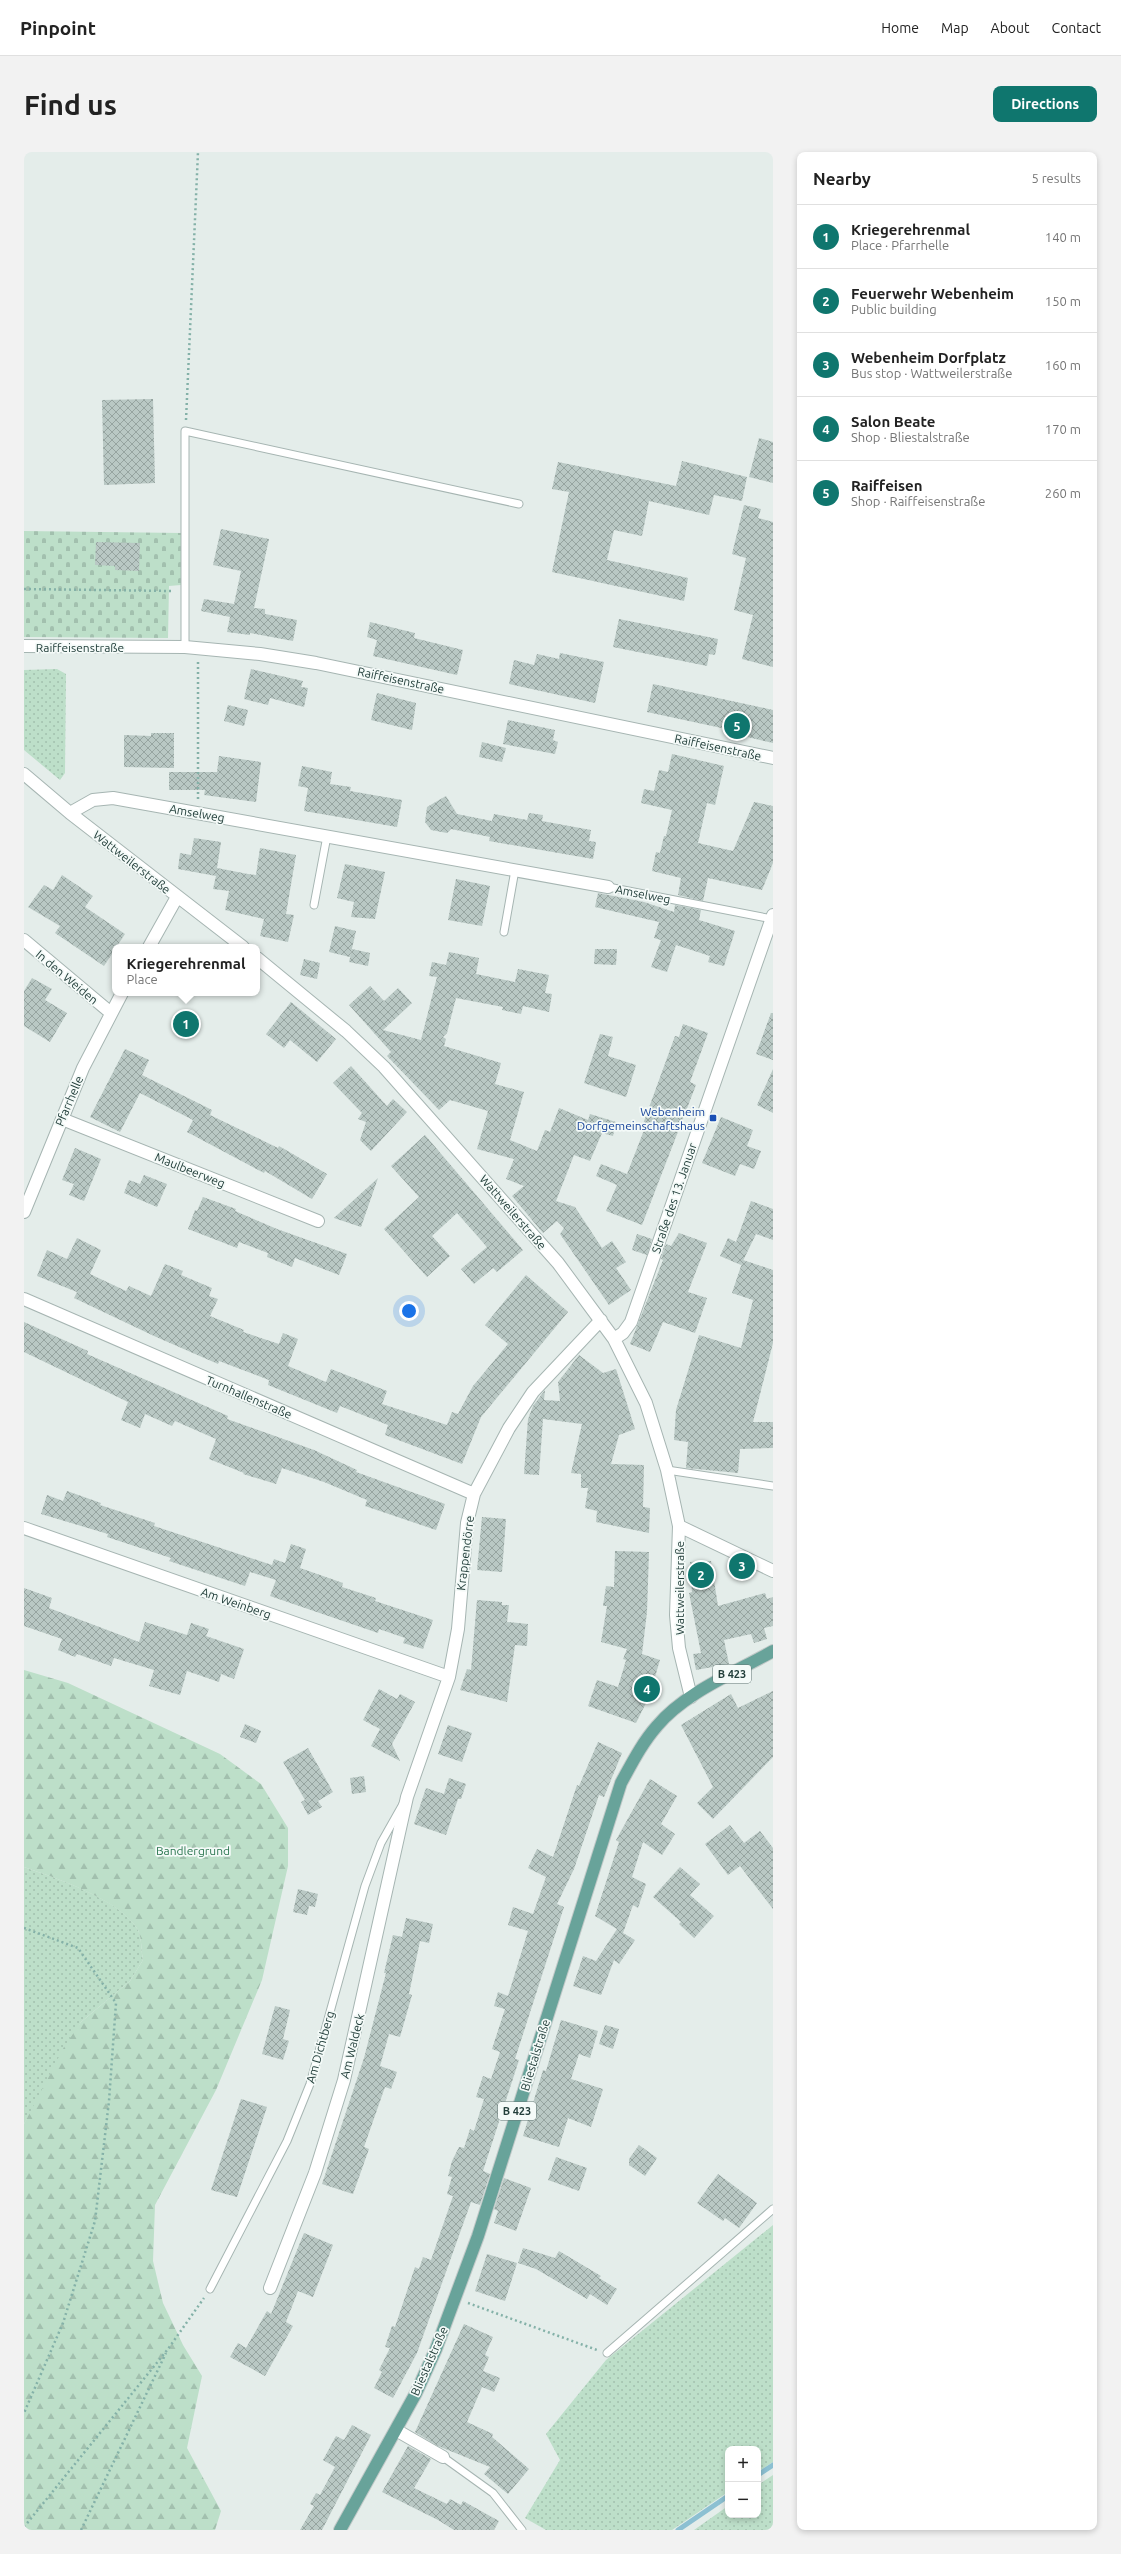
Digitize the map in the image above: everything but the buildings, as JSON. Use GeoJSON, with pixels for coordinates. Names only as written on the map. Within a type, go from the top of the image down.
{"type":"FeatureCollection","features":[{"type":"Feature","properties":{"kind":"main road","name":"Bliestalstraße"},"geometry":{"type":"LineString","coordinates":[[340,2530],[396,2430],[436,2349],[456,2299],[478,2236],[621,1783],[644,1743],[658,1725],[691,1697],[773,1651]]}},
{"type":"Feature","properties":{"kind":"street","name":"Raiffeisenstraße"},"geometry":{"type":"LineString","coordinates":[[24,646],[184,647],[260,654],[324,664],[773,758]]}},
{"type":"Feature","properties":{"kind":"street","name":"Wattweilerstraße"},"geometry":{"type":"LineString","coordinates":[[24,774],[70,813],[238,944]]}},
{"type":"Feature","properties":{"kind":"street","name":"Amselweg"},"geometry":{"type":"LineString","coordinates":[[70,813],[93,800],[112,798],[608,887]]}},
{"type":"Feature","properties":{"kind":"street"},"geometry":{"type":"LineString","coordinates":[[150,944],[177,897]]}},
{"type":"Feature","properties":{"kind":"street","name":"Straße des 13. Januar"},"geometry":{"type":"LineString","coordinates":[[614,1339],[623,1333],[631,1322],[772,917]]}},
{"type":"Feature","properties":{"kind":"street","name":"In den Weiden"},"geometry":{"type":"LineString","coordinates":[[24,940],[111,1013]]}},
{"type":"Feature","properties":{"kind":"street","name":"Wattweilerstraße"},"geometry":{"type":"LineString","coordinates":[[260,960],[346,1031],[384,1068],[558,1263],[614,1339],[646,1403],[667,1470],[679,1526],[676,1615],[679,1648],[691,1697]]}},
{"type":"Feature","properties":{"kind":"street","name":"Pfarrhelle"},"geometry":{"type":"LineString","coordinates":[[24,1212],[62,1119],[120,996]]}},
{"type":"Feature","properties":{"kind":"street","name":"Maulbeerweg"},"geometry":{"type":"LineString","coordinates":[[62,1119],[318,1221]]}},
{"type":"Feature","properties":{"kind":"street","name":"Turnhallenstraße"},"geometry":{"type":"LineString","coordinates":[[24,1299],[474,1494]]}},
{"type":"Feature","properties":{"kind":"street","name":"Krappendörre"},"geometry":{"type":"LineString","coordinates":[[407,1797],[449,1677],[457,1636],[467,1523],[474,1494],[508,1428],[533,1392],[601,1320]]}},
{"type":"Feature","properties":{"kind":"street","name":"Wattweilerstraße"},"geometry":{"type":"LineString","coordinates":[[679,1526],[773,1571]]}},
{"type":"Feature","properties":{"kind":"street","name":"Am Weinberg"},"geometry":{"type":"LineString","coordinates":[[24,1528],[449,1677]]}},
{"type":"Feature","properties":{"kind":"street","name":"Am Waldeck"},"geometry":{"type":"LineString","coordinates":[[270,2288],[315,2173],[344,2080],[407,1797]]}},
{"type":"Feature","properties":{"kind":"street"},"geometry":{"type":"LineString","coordinates":[[396,2430],[442,2457]]}},
{"type":"Feature","properties":{"kind":"lane"},"geometry":{"type":"LineString","coordinates":[[184,647],[185,431],[519,504]]}},
{"type":"Feature","properties":{"kind":"lane"},"geometry":{"type":"LineString","coordinates":[[314,905],[327,836]]}},
{"type":"Feature","properties":{"kind":"lane"},"geometry":{"type":"LineString","coordinates":[[504,932],[515,870]]}},
{"type":"Feature","properties":{"kind":"lane","name":"Amselweg"},"geometry":{"type":"LineString","coordinates":[[608,887],[772,917]]}},
{"type":"Feature","properties":{"kind":"lane"},"geometry":{"type":"LineString","coordinates":[[667,1470],[773,1486]]}},
{"type":"Feature","properties":{"kind":"lane","name":"Am Dichtberg"},"geometry":{"type":"LineString","coordinates":[[210,2289],[288,2141],[310,2084],[365,1886],[381,1843],[407,1797]]}},
{"type":"Feature","properties":{"kind":"lane"},"geometry":{"type":"LineString","coordinates":[[607,2353],[773,2209]]}},
{"type":"Feature","properties":{"kind":"lane"},"geometry":{"type":"LineString","coordinates":[[442,2457],[493,2493],[522,2530]]}},
{"type":"Feature","properties":{"kind":"path"},"geometry":{"type":"LineString","coordinates":[[185,431],[198,152]]}},
{"type":"Feature","properties":{"kind":"path"},"geometry":{"type":"LineString","coordinates":[[24,589],[185,592]]}},
{"type":"Feature","properties":{"kind":"path"},"geometry":{"type":"LineString","coordinates":[[198,648],[198,814]]}},
{"type":"Feature","properties":{"kind":"path"},"geometry":{"type":"LineString","coordinates":[[24,1928],[78,1948],[116,2003],[110,2101],[95,2221],[63,2323],[24,2413]]}},
{"type":"Feature","properties":{"kind":"path"},"geometry":{"type":"LineString","coordinates":[[24,2527],[168,2349],[210,2289]]}},
{"type":"Feature","properties":{"kind":"path"},"geometry":{"type":"LineString","coordinates":[[456,2299],[607,2353]]}},
{"type":"Feature","properties":{"kind":"path"},"geometry":{"type":"LineString","coordinates":[[81,2530],[168,2349]]}},
{"type":"Feature","properties":{"kind":"green space"},"geometry":{"type":"Polygon","coordinates":[[[24,531],[182,533],[181,585],[169,586],[168,638],[24,637],[24,531]]]}},
{"type":"Feature","properties":{"kind":"green space"},"geometry":{"type":"Polygon","coordinates":[[[57,669],[66,674],[65,773],[60,780],[24,750],[24,670],[57,669]]]}},
{"type":"Feature","properties":{"kind":"green space","name":"Bandlergrund"},"geometry":{"type":"Polygon","coordinates":[[[24,1670],[68,1683],[220,1754],[261,1784],[288,1828],[288,1866],[262,1980],[216,2090],[155,2205],[153,2261],[163,2303],[183,2345],[202,2376],[187,2448],[221,2511],[215,2530],[24,2530],[24,2124],[64,2047],[81,2022],[130,1981],[143,1960],[138,1930],[130,1919],[118,1909],[87,1891],[24,1867],[24,1670]]]}},
{"type":"Feature","properties":{"kind":"green space"},"geometry":{"type":"Polygon","coordinates":[[[24,1867],[87,1891],[118,1909],[130,1919],[138,1930],[143,1960],[130,1981],[81,2022],[24,2124],[24,1867]]]}},
{"type":"Feature","properties":{"kind":"green space"},"geometry":{"type":"Polygon","coordinates":[[[773,2225],[773,2462],[761,2470],[761,2446],[725,2446],[725,2494],[672,2530],[546,2530],[525,2518],[560,2460],[546,2434],[606,2360],[773,2225]]]}},
{"type":"Feature","properties":{"kind":"green space"},"geometry":{"type":"Polygon","coordinates":[[[773,2475],[773,2530],[694,2530],[725,2508],[725,2518],[761,2518],[761,2483],[773,2475]]]}},
{"type":"Feature","properties":{"kind":"waterway"},"geometry":{"type":"LineString","coordinates":[[761,2473],[773,2465]]}},
{"type":"Feature","properties":{"kind":"waterway"},"geometry":{"type":"LineString","coordinates":[[678,2530],[725,2498]]}},
{"type":"Feature","properties":{"kind":"place","name":"Raiffeisen"},"geometry":{"type":"Point","coordinates":[737,726]}},
{"type":"Feature","properties":{"kind":"place","name":"Kriegerehrenmal"},"geometry":{"type":"Point","coordinates":[186,1024]}},
{"type":"Feature","properties":{"kind":"place","name":"Webenheim Dorfgemeinschaftshaus"},"geometry":{"type":"Point","coordinates":[713,1118]}},
{"type":"Feature","properties":{"kind":"place","name":"Webenheim Dorfplatz"},"geometry":{"type":"Point","coordinates":[742,1566]}},
{"type":"Feature","properties":{"kind":"place","name":"Feuerwehr Webenheim"},"geometry":{"type":"Point","coordinates":[701,1575]}},
{"type":"Feature","properties":{"kind":"place","name":"Salon Beate"},"geometry":{"type":"Point","coordinates":[647,1689]}}]}
